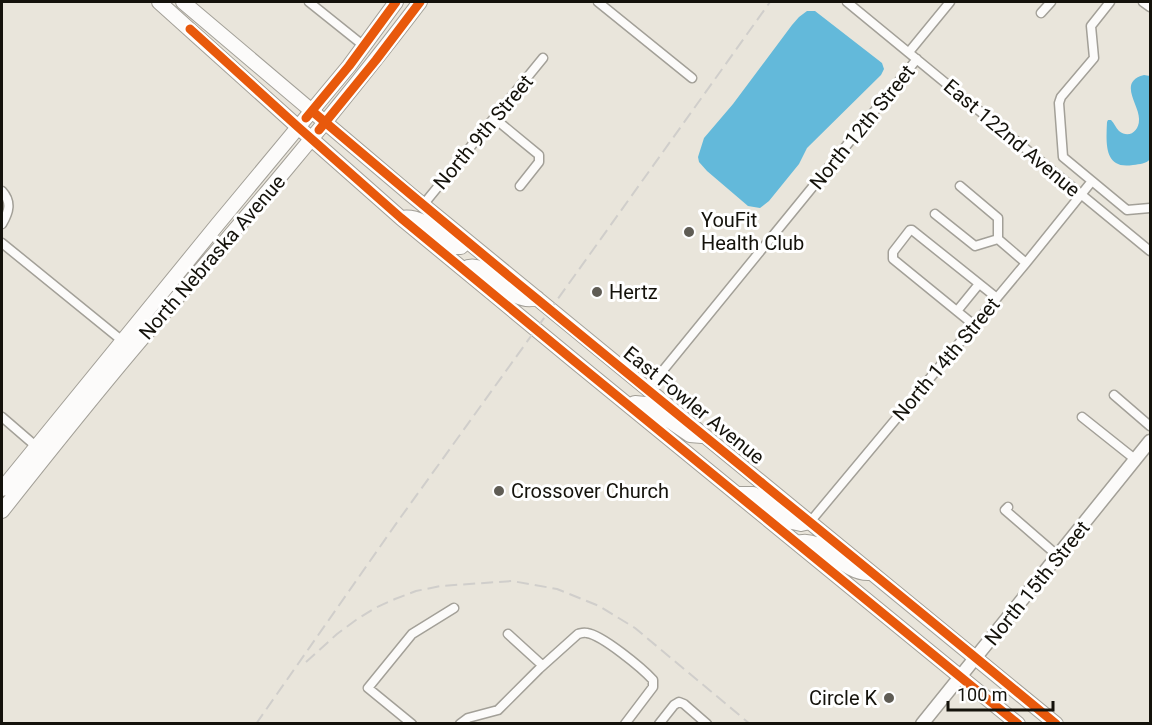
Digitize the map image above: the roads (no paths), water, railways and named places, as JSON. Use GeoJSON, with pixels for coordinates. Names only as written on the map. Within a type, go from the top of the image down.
{"type":"FeatureCollection","features":[{"type":"Feature","properties":{"kind":"main road","name":"East Fowler Avenue"},"geometry":{"type":"LineString","coordinates":[[159,2],[401,218],[1018,723]]}},
{"type":"Feature","properties":{"kind":"main road","name":"East Fowler Avenue"},"geometry":{"type":"LineString","coordinates":[[183,2],[466,241],[1056,723]]}},
{"type":"Feature","properties":{"kind":"main road","name":"North Nebraska Avenue"},"geometry":{"type":"LineString","coordinates":[[2,489],[45,446],[127,346],[217,225],[331,88],[396,2]]}},
{"type":"Feature","properties":{"kind":"main road","name":"North Nebraska Avenue"},"geometry":{"type":"LineString","coordinates":[[127,346],[192,281],[312,140],[420,2]]}},
{"type":"Feature","properties":{"kind":"main road"},"geometry":{"type":"LineString","coordinates":[[291,92],[312,94],[331,88]]}},
{"type":"Feature","properties":{"kind":"main road"},"geometry":{"type":"LineString","coordinates":[[343,102],[340,118],[346,139]]}},
{"type":"Feature","properties":{"kind":"main road"},"geometry":{"type":"LineString","coordinates":[[401,218],[418,219],[456,247],[461,247],[466,241]]}},
{"type":"Feature","properties":{"kind":"main road"},"geometry":{"type":"LineString","coordinates":[[192,281],[216,236],[217,225]]}},
{"type":"Feature","properties":{"kind":"main road"},"geometry":{"type":"LineString","coordinates":[[464,269],[471,266],[480,268],[520,298],[526,300],[537,298]]}},
{"type":"Feature","properties":{"kind":"main road"},"geometry":{"type":"LineString","coordinates":[[630,405],[645,404],[690,435],[704,436]]}},
{"type":"Feature","properties":{"kind":"main road","name":"North Nebraska Avenue"},"geometry":{"type":"LineString","coordinates":[[2,511],[45,446]]}},
{"type":"Feature","properties":{"kind":"main road"},"geometry":{"type":"LineString","coordinates":[[738,494],[753,494],[792,522],[801,524],[810,522]]}},
{"type":"Feature","properties":{"kind":"main road"},"geometry":{"type":"LineString","coordinates":[[797,543],[805,541],[816,543],[854,570],[861,573],[872,573]]}},
{"type":"Feature","properties":{"kind":"street"},"geometry":{"type":"LineString","coordinates":[[309,2],[364,46]]}},
{"type":"Feature","properties":{"kind":"street"},"geometry":{"type":"LineString","coordinates":[[598,2],[692,78]]}},
{"type":"Feature","properties":{"kind":"street","name":"East 122nd Avenue"},"geometry":{"type":"LineString","coordinates":[[847,2],[1150,251]]}},
{"type":"Feature","properties":{"kind":"street"},"geometry":{"type":"LineString","coordinates":[[909,52],[950,2]]}},
{"type":"Feature","properties":{"kind":"street"},"geometry":{"type":"LineString","coordinates":[[1041,13],[1051,2]]}},
{"type":"Feature","properties":{"kind":"street"},"geometry":{"type":"LineString","coordinates":[[1110,2],[1091,26],[1094,58],[1061,97],[1059,103],[1064,157],[1127,210],[1150,208]]}},
{"type":"Feature","properties":{"kind":"street"},"geometry":{"type":"LineString","coordinates":[[1143,2],[1150,7]]}},
{"type":"Feature","properties":{"kind":"street","name":"North 9th Street"},"geometry":{"type":"LineString","coordinates":[[423,205],[543,58]]}},
{"type":"Feature","properties":{"kind":"street","name":"North 12th Street"},"geometry":{"type":"LineString","coordinates":[[647,390],[917,59]]}},
{"type":"Feature","properties":{"kind":"street"},"geometry":{"type":"LineString","coordinates":[[494,118],[539,155],[539,162],[520,186]]}},
{"type":"Feature","properties":{"kind":"street","name":"North 14th Street"},"geometry":{"type":"LineString","coordinates":[[810,522],[1092,181]]}},
{"type":"Feature","properties":{"kind":"street"},"geometry":{"type":"LineString","coordinates":[[960,186],[998,218],[998,239],[1026,263]]}},
{"type":"Feature","properties":{"kind":"street"},"geometry":{"type":"LineString","coordinates":[[2,191],[8,198],[9,207],[2,224]]}},
{"type":"Feature","properties":{"kind":"street"},"geometry":{"type":"LineString","coordinates":[[935,214],[975,246],[998,239]]}},
{"type":"Feature","properties":{"kind":"street"},"geometry":{"type":"LineString","coordinates":[[974,326],[893,259],[893,252],[910,230],[997,298]]}},
{"type":"Feature","properties":{"kind":"street"},"geometry":{"type":"LineString","coordinates":[[2,243],[127,346]]}},
{"type":"Feature","properties":{"kind":"street"},"geometry":{"type":"LineString","coordinates":[[957,311],[979,284]]}},
{"type":"Feature","properties":{"kind":"street"},"geometry":{"type":"LineString","coordinates":[[1114,395],[1150,426]]}},
{"type":"Feature","properties":{"kind":"street"},"geometry":{"type":"LineString","coordinates":[[2,417],[45,446]]}},
{"type":"Feature","properties":{"kind":"street"},"geometry":{"type":"LineString","coordinates":[[1082,417],[1136,460]]}},
{"type":"Feature","properties":{"kind":"street","name":"North 15th Street"},"geometry":{"type":"LineString","coordinates":[[922,723],[1150,441]]}},
{"type":"Feature","properties":{"kind":"street"},"geometry":{"type":"LineString","coordinates":[[1008,507],[1005,510],[1058,556]]}},
{"type":"Feature","properties":{"kind":"street"},"geometry":{"type":"LineString","coordinates":[[412,723],[368,688],[412,634],[454,608]]}},
{"type":"Feature","properties":{"kind":"street"},"geometry":{"type":"LineString","coordinates":[[460,723],[468,718],[498,710],[543,665],[581,633],[592,634],[610,645],[654,682],[625,723]]}},
{"type":"Feature","properties":{"kind":"street"},"geometry":{"type":"LineString","coordinates":[[508,634],[543,665]]}},
{"type":"Feature","properties":{"kind":"street"},"geometry":{"type":"LineString","coordinates":[[658,723],[679,702],[707,723]]}},
{"type":"Feature","properties":{"kind":"water"},"geometry":{"type":"Polygon","coordinates":[[[807,11],[815,11],[882,63],[884,69],[881,75],[807,148],[799,164],[769,201],[760,208],[748,206],[707,171],[699,162],[698,157],[704,138],[733,104],[792,25],[807,11]]]}},
{"type":"Feature","properties":{"kind":"water"},"geometry":{"type":"Polygon","coordinates":[[[1144,75],[1150,76],[1150,159],[1143,164],[1124,165],[1117,163],[1109,154],[1107,122],[1111,120],[1123,133],[1133,133],[1139,120],[1131,88],[1136,78],[1144,75]]]}},
{"type":"Feature","properties":{"kind":"railway"},"geometry":{"type":"LineString","coordinates":[[256,724],[398,521],[770,2]]}},
{"type":"Feature","properties":{"kind":"railway"},"geometry":{"type":"LineString","coordinates":[[306,662],[356,620],[395,599],[416,591],[441,586],[512,581],[557,589],[599,606],[635,628],[750,724]]}},
{"type":"Feature","properties":{"kind":"place","name":"YouFit Health Club"},"geometry":{"type":"Point","coordinates":[689,232]}},
{"type":"Feature","properties":{"kind":"place","name":"Hertz"},"geometry":{"type":"Point","coordinates":[597,292]}},
{"type":"Feature","properties":{"kind":"place","name":"Crossover Church"},"geometry":{"type":"Point","coordinates":[499,491]}},
{"type":"Feature","properties":{"kind":"place","name":"Circle K"},"geometry":{"type":"Point","coordinates":[889,698]}}]}
